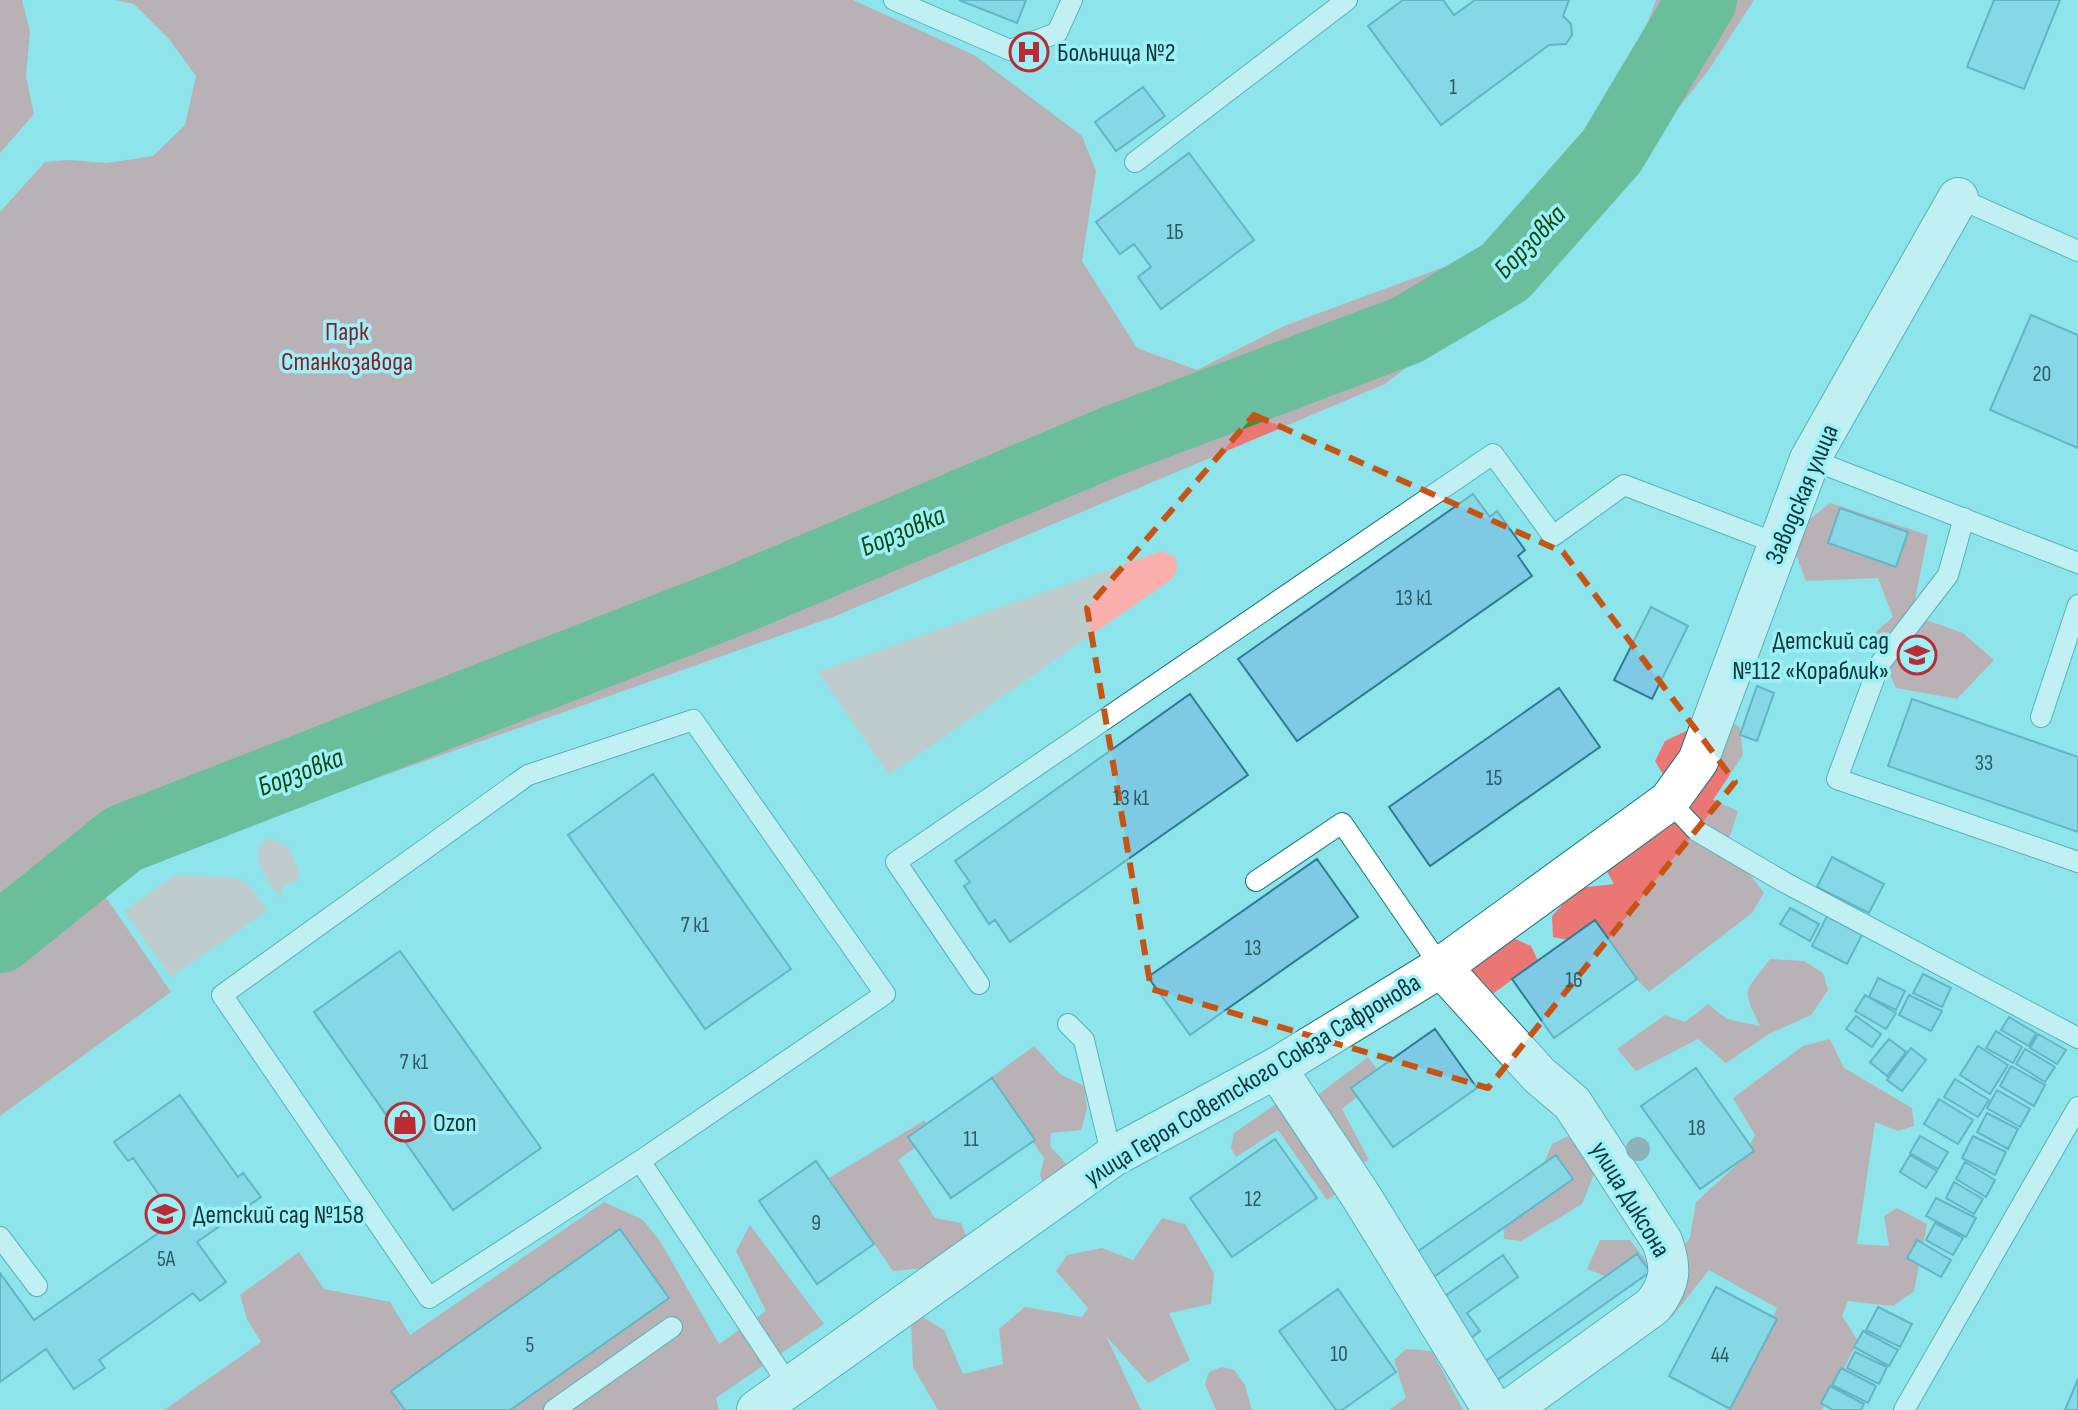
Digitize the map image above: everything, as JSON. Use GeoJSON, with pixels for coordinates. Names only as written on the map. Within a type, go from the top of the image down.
{"type":"FeatureCollection","features":[{"type":"Feature","properties":{"kind":"street","name":"Заводская улица"},"geometry":{"type":"LineString","coordinates":[[1669,801],[1698,761],[1810,459],[1958,198]]}},
{"type":"Feature","properties":{"kind":"street","name":"улица Героя Советского Союза Сафронова"},"geometry":{"type":"LineString","coordinates":[[757,1410],[798,1398],[1112,1157],[1276,1068],[1441,967],[1669,801]]}},
{"type":"Feature","properties":{"kind":"street","name":"улица Диксона"},"geometry":{"type":"LineString","coordinates":[[1441,967],[1539,1075],[1572,1103],[1662,1241],[1670,1262],[1668,1287],[1653,1306],[1509,1410]]}},
{"type":"Feature","properties":{"kind":"street"},"geometry":{"type":"LineString","coordinates":[[1276,1068],[1359,1193],[1493,1410]]}},
{"type":"Feature","properties":{"kind":"lane"},"geometry":{"type":"LineString","coordinates":[[894,0],[1010,50],[1057,33],[1072,0]]}},
{"type":"Feature","properties":{"kind":"lane"},"geometry":{"type":"LineString","coordinates":[[1135,162],[1347,0]]}},
{"type":"Feature","properties":{"kind":"lane"},"geometry":{"type":"LineString","coordinates":[[1958,198],[2078,251]]}},
{"type":"Feature","properties":{"kind":"lane"},"geometry":{"type":"LineString","coordinates":[[979,984],[896,862],[1493,454],[1553,536],[1624,485],[1778,544]]}},
{"type":"Feature","properties":{"kind":"lane"},"geometry":{"type":"LineString","coordinates":[[1810,459],[2078,563]]}},
{"type":"Feature","properties":{"kind":"lane"},"geometry":{"type":"LineString","coordinates":[[1964,518],[1948,575],[1879,665],[1837,779],[2078,862]]}},
{"type":"Feature","properties":{"kind":"lane"},"geometry":{"type":"LineString","coordinates":[[2041,717],[2078,605]]}},
{"type":"Feature","properties":{"kind":"lane"},"geometry":{"type":"LineString","coordinates":[[693,720],[885,994],[640,1161],[429,1298],[222,995],[528,775],[693,720]]}},
{"type":"Feature","properties":{"kind":"lane"},"geometry":{"type":"LineString","coordinates":[[1669,801],[1697,831],[1784,882],[2078,1038]]}},
{"type":"Feature","properties":{"kind":"lane"},"geometry":{"type":"LineString","coordinates":[[1256,881],[1342,823],[1441,967]]}},
{"type":"Feature","properties":{"kind":"lane"},"geometry":{"type":"LineString","coordinates":[[1068,1024],[1084,1040],[1112,1157]]}},
{"type":"Feature","properties":{"kind":"lane"},"geometry":{"type":"LineString","coordinates":[[1904,1410],[2078,1107]]}},
{"type":"Feature","properties":{"kind":"lane"},"geometry":{"type":"LineString","coordinates":[[640,1161],[798,1398]]}},
{"type":"Feature","properties":{"kind":"lane"},"geometry":{"type":"LineString","coordinates":[[0,1237],[37,1286]]}},
{"type":"Feature","properties":{"kind":"lane"},"geometry":{"type":"LineString","coordinates":[[554,1410],[672,1327]]}},
{"type":"Feature","properties":{"kind":"highlighted area"},"geometry":{"type":"Polygon","coordinates":[[[1254,415],[1563,552],[1735,782],[1488,1088],[1151,989],[1087,608],[1254,415]]]}},
{"type":"Feature","properties":{"kind":"shaded area"},"geometry":{"type":"Polygon","coordinates":[[[1161,551],[1175,557],[1177,564],[1169,581],[889,775],[818,672],[1161,551]]]}},
{"type":"Feature","properties":{"kind":"shaded area"},"geometry":{"type":"Polygon","coordinates":[[[268,838],[288,846],[300,874],[297,881],[283,886],[280,898],[258,859],[261,844],[268,838]]]}},
{"type":"Feature","properties":{"kind":"shaded area"},"geometry":{"type":"Polygon","coordinates":[[[175,875],[237,878],[248,884],[267,911],[171,977],[124,911],[175,875]]]}},
{"type":"Feature","properties":{"kind":"green space"},"geometry":{"type":"Polygon","coordinates":[[[0,0],[22,0],[30,31],[26,76],[34,114],[0,153],[0,0]]]}},
{"type":"Feature","properties":{"kind":"green space","name":"Парк Станкозавода"},"geometry":{"type":"Polygon","coordinates":[[[115,0],[853,0],[974,55],[1082,136],[1096,171],[1082,261],[1137,348],[1197,370],[1284,326],[1479,254],[1601,149],[1656,0],[1754,0],[1708,71],[1567,246],[1385,384],[833,617],[153,857],[105,896],[171,992],[0,1116],[0,212],[45,162],[107,163],[153,156],[185,125],[196,76],[169,39],[134,4],[115,0]]]}},
{"type":"Feature","properties":{"kind":"green space"},"geometry":{"type":"Polygon","coordinates":[[[1830,503],[1928,535],[1912,615],[1963,633],[1994,660],[1957,699],[1896,688],[1871,636],[1893,617],[1878,578],[1806,581],[1789,536],[1830,503]]]}},
{"type":"Feature","properties":{"kind":"green space"},"geometry":{"type":"Polygon","coordinates":[[[1722,714],[1740,728],[1743,755],[1713,800],[1738,811],[1723,857],[1750,875],[1764,893],[1752,913],[1649,992],[1588,928],[1568,940],[1553,937],[1552,916],[1578,888],[1614,884],[1605,868],[1671,788],[1655,761],[1665,741],[1722,714]]]}},
{"type":"Feature","properties":{"kind":"green space"},"geometry":{"type":"Polygon","coordinates":[[[1513,938],[1531,946],[1538,961],[1491,995],[1468,996],[1473,965],[1513,938]]]}},
{"type":"Feature","properties":{"kind":"green space"},"geometry":{"type":"Polygon","coordinates":[[[1770,959],[1804,961],[1823,973],[1828,990],[1811,1015],[1769,1034],[1726,1063],[1698,1039],[1636,1071],[1617,1049],[1665,1015],[1685,1022],[1708,1004],[1727,1019],[1760,1026],[1748,991],[1770,959]]]}},
{"type":"Feature","properties":{"kind":"green space"},"geometry":{"type":"Polygon","coordinates":[[[1830,1039],[1844,1068],[1912,1108],[1914,1126],[1898,1131],[1875,1122],[1857,1244],[1889,1246],[1884,1216],[1897,1208],[1927,1224],[1914,1291],[1893,1306],[1848,1301],[1842,1316],[1858,1341],[1822,1410],[1731,1410],[1777,1308],[1709,1270],[1672,1317],[1653,1295],[1690,1237],[1696,1202],[1742,1160],[1755,1135],[1733,1098],[1803,1046],[1830,1039]]]}},
{"type":"Feature","properties":{"kind":"green space"},"geometry":{"type":"Polygon","coordinates":[[[1034,1046],[1060,1074],[1084,1086],[1087,1109],[1081,1130],[1051,1133],[1050,1146],[1073,1171],[1045,1190],[1040,1175],[1044,1158],[989,1079],[1034,1046]]]}},
{"type":"Feature","properties":{"kind":"green space"},"geometry":{"type":"Polygon","coordinates":[[[1368,1057],[1382,1076],[1342,1109],[1369,1160],[1356,1166],[1307,1103],[1368,1057]]]}},
{"type":"Feature","properties":{"kind":"green space"},"geometry":{"type":"Polygon","coordinates":[[[1279,1102],[1338,1193],[1327,1200],[1278,1130],[1236,1157],[1231,1148],[1234,1133],[1279,1102]]]}},
{"type":"Feature","properties":{"kind":"green space"},"geometry":{"type":"Polygon","coordinates":[[[925,1120],[930,1137],[898,1160],[935,1218],[961,1223],[967,1238],[927,1268],[893,1271],[829,1178],[925,1120]]]}},
{"type":"Feature","properties":{"kind":"green space"},"geometry":{"type":"Polygon","coordinates":[[[1574,1133],[1598,1164],[1582,1204],[1521,1241],[1504,1239],[1502,1197],[1542,1168],[1552,1144],[1574,1133]]]}},
{"type":"Feature","properties":{"kind":"green space"},"geometry":{"type":"Polygon","coordinates":[[[604,1202],[643,1220],[660,1241],[719,1344],[766,1311],[736,1251],[750,1225],[824,1324],[716,1398],[719,1410],[164,1410],[261,1342],[247,1319],[240,1295],[299,1252],[324,1289],[390,1302],[410,1335],[604,1202]]]}},
{"type":"Feature","properties":{"kind":"green space"},"geometry":{"type":"Polygon","coordinates":[[[1162,1218],[1185,1224],[1214,1273],[1211,1304],[1169,1313],[1190,1360],[1148,1383],[1106,1336],[1141,1410],[938,1410],[913,1367],[911,1322],[923,1317],[944,1330],[963,1374],[1003,1364],[999,1329],[1025,1307],[1082,1317],[1088,1308],[1056,1271],[1067,1255],[1102,1248],[1133,1260],[1162,1218]]]}},
{"type":"Feature","properties":{"kind":"green space"},"geometry":{"type":"Polygon","coordinates":[[[1600,1240],[1630,1240],[1650,1266],[1632,1287],[1587,1269],[1600,1240]]]}},
{"type":"Feature","properties":{"kind":"green space"},"geometry":{"type":"Polygon","coordinates":[[[1406,1349],[1432,1351],[1463,1410],[1389,1410],[1406,1398],[1394,1360],[1406,1349]]]}},
{"type":"Feature","properties":{"kind":"green space"},"geometry":{"type":"Polygon","coordinates":[[[1222,1367],[1234,1370],[1245,1385],[1252,1410],[1216,1410],[1205,1384],[1209,1372],[1222,1367]]]}},
{"type":"Feature","properties":{"kind":"building"},"geometry":{"type":"Polygon","coordinates":[[[959,0],[1026,0],[1017,23],[959,0]]]}},
{"type":"Feature","properties":{"kind":"building"},"geometry":{"type":"Polygon","coordinates":[[[1403,0],[1443,0],[1454,15],[1475,0],[1569,0],[1563,16],[1571,24],[1572,35],[1566,44],[1549,45],[1441,125],[1368,26],[1403,0]]]}},
{"type":"Feature","properties":{"kind":"building"},"geometry":{"type":"Polygon","coordinates":[[[1994,0],[2060,0],[2024,89],[1967,67],[1994,0]]]}},
{"type":"Feature","properties":{"kind":"building"},"geometry":{"type":"Polygon","coordinates":[[[1143,87],[1165,116],[1116,151],[1095,122],[1143,87]]]}},
{"type":"Feature","properties":{"kind":"building"},"geometry":{"type":"Polygon","coordinates":[[[1189,153],[1254,240],[1161,309],[1138,277],[1151,267],[1134,244],[1120,254],[1096,222],[1189,153]]]}},
{"type":"Feature","properties":{"kind":"building"},"geometry":{"type":"Polygon","coordinates":[[[2031,315],[2078,335],[2078,448],[1990,410],[2031,315]]]}},
{"type":"Feature","properties":{"kind":"building"},"geometry":{"type":"Polygon","coordinates":[[[1473,494],[1490,517],[1497,511],[1525,550],[1518,556],[1532,576],[1297,741],[1238,659],[1473,494]]]}},
{"type":"Feature","properties":{"kind":"building"},"geometry":{"type":"Polygon","coordinates":[[[1840,508],[1908,532],[1896,567],[1828,543],[1840,508]]]}},
{"type":"Feature","properties":{"kind":"building"},"geometry":{"type":"Polygon","coordinates":[[[1651,607],[1688,626],[1652,699],[1614,680],[1651,607]]]}},
{"type":"Feature","properties":{"kind":"building"},"geometry":{"type":"Polygon","coordinates":[[[1757,686],[1774,693],[1757,741],[1740,735],[1757,686]]]}},
{"type":"Feature","properties":{"kind":"building"},"geometry":{"type":"Polygon","coordinates":[[[1559,688],[1600,747],[1430,866],[1389,807],[1559,688]]]}},
{"type":"Feature","properties":{"kind":"building"},"geometry":{"type":"Polygon","coordinates":[[[1190,694],[1248,775],[1010,942],[995,920],[989,924],[964,886],[970,882],[955,861],[1190,694]]]}},
{"type":"Feature","properties":{"kind":"building"},"geometry":{"type":"Polygon","coordinates":[[[1912,699],[2078,757],[2078,832],[1888,766],[1912,699]]]}},
{"type":"Feature","properties":{"kind":"building"},"geometry":{"type":"Polygon","coordinates":[[[653,774],[791,969],[705,1029],[568,835],[653,774]]]}},
{"type":"Feature","properties":{"kind":"building"},"geometry":{"type":"Polygon","coordinates":[[[1832,857],[1884,884],[1869,913],[1817,887],[1832,857]]]}},
{"type":"Feature","properties":{"kind":"building"},"geometry":{"type":"Polygon","coordinates":[[[1317,859],[1358,917],[1190,1035],[1148,977],[1317,859]]]}},
{"type":"Feature","properties":{"kind":"building"},"geometry":{"type":"Polygon","coordinates":[[[1790,908],[1819,924],[1810,941],[1780,924],[1790,908]]]}},
{"type":"Feature","properties":{"kind":"building"},"geometry":{"type":"Polygon","coordinates":[[[1827,916],[1862,935],[1847,964],[1812,946],[1827,916]]]}},
{"type":"Feature","properties":{"kind":"building"},"geometry":{"type":"Polygon","coordinates":[[[1595,920],[1637,979],[1554,1038],[1512,979],[1595,920]]]}},
{"type":"Feature","properties":{"kind":"building"},"geometry":{"type":"Polygon","coordinates":[[[400,951],[541,1148],[453,1210],[314,1012],[400,951]]]}},
{"type":"Feature","properties":{"kind":"building"},"geometry":{"type":"Polygon","coordinates":[[[1923,974],[1951,988],[1942,1007],[1913,993],[1923,974]]]}},
{"type":"Feature","properties":{"kind":"building"},"geometry":{"type":"Polygon","coordinates":[[[1878,978],[1905,991],[1896,1010],[1869,997],[1878,978]]]}},
{"type":"Feature","properties":{"kind":"building"},"geometry":{"type":"Polygon","coordinates":[[[1865,995],[1896,1013],[1886,1029],[1855,1011],[1865,995]]]}},
{"type":"Feature","properties":{"kind":"building"},"geometry":{"type":"Polygon","coordinates":[[[1909,995],[1942,1011],[1931,1031],[1899,1015],[1909,995]]]}},
{"type":"Feature","properties":{"kind":"building"},"geometry":{"type":"Polygon","coordinates":[[[1856,1016],[1881,1034],[1872,1047],[1846,1029],[1856,1016]]]}},
{"type":"Feature","properties":{"kind":"building"},"geometry":{"type":"Polygon","coordinates":[[[2009,1017],[2036,1033],[2029,1046],[2001,1030],[2009,1017]]]}},
{"type":"Feature","properties":{"kind":"building"},"geometry":{"type":"Polygon","coordinates":[[[1435,1029],[1477,1088],[1393,1147],[1351,1088],[1435,1029]]]}},
{"type":"Feature","properties":{"kind":"building"},"geometry":{"type":"Polygon","coordinates":[[[1996,1031],[2022,1047],[2013,1063],[1986,1048],[1996,1031]]]}},
{"type":"Feature","properties":{"kind":"building"},"geometry":{"type":"Polygon","coordinates":[[[2038,1034],[2066,1050],[2057,1064],[2030,1048],[2038,1034]]]}},
{"type":"Feature","properties":{"kind":"building"},"geometry":{"type":"Polygon","coordinates":[[[1889,1039],[1906,1052],[1887,1076],[1870,1062],[1889,1039]]]}},
{"type":"Feature","properties":{"kind":"building"},"geometry":{"type":"Polygon","coordinates":[[[1978,1046],[2008,1065],[1990,1094],[1960,1075],[1978,1046]]]}},
{"type":"Feature","properties":{"kind":"building"},"geometry":{"type":"Polygon","coordinates":[[[1911,1048],[1926,1060],[1902,1091],[1887,1080],[1911,1048]]]}},
{"type":"Feature","properties":{"kind":"building"},"geometry":{"type":"Polygon","coordinates":[[[2025,1049],[2055,1067],[2045,1082],[2016,1064],[2025,1049]]]}},
{"type":"Feature","properties":{"kind":"building"},"geometry":{"type":"Polygon","coordinates":[[[2011,1066],[2045,1085],[2034,1106],[2000,1086],[2011,1066]]]}},
{"type":"Feature","properties":{"kind":"building"},"geometry":{"type":"Polygon","coordinates":[[[1696,1068],[1754,1151],[1700,1189],[1641,1106],[1696,1068]]]}},
{"type":"Feature","properties":{"kind":"building"},"geometry":{"type":"Polygon","coordinates":[[[992,1078],[1035,1140],[951,1198],[908,1137],[992,1078]]]}},
{"type":"Feature","properties":{"kind":"building"},"geometry":{"type":"Polygon","coordinates":[[[1955,1079],[1989,1100],[1978,1117],[1944,1097],[1955,1079]]]}},
{"type":"Feature","properties":{"kind":"building"},"geometry":{"type":"Polygon","coordinates":[[[1997,1090],[2030,1109],[2020,1127],[1987,1108],[1997,1090]]]}},
{"type":"Feature","properties":{"kind":"building"},"geometry":{"type":"Polygon","coordinates":[[[180,1095],[238,1177],[243,1173],[261,1197],[197,1242],[226,1282],[200,1301],[193,1293],[99,1360],[105,1368],[74,1389],[46,1349],[0,1382],[0,1273],[34,1320],[177,1220],[133,1158],[128,1161],[114,1142],[180,1095]]]}},
{"type":"Feature","properties":{"kind":"building"},"geometry":{"type":"Polygon","coordinates":[[[1939,1099],[1973,1120],[1958,1144],[1924,1124],[1939,1099]]]}},
{"type":"Feature","properties":{"kind":"building"},"geometry":{"type":"Polygon","coordinates":[[[1987,1113],[2018,1129],[2008,1149],[1977,1132],[1987,1113]]]}},
{"type":"Feature","properties":{"kind":"building"},"geometry":{"type":"Polygon","coordinates":[[[1920,1136],[1948,1152],[1938,1169],[1910,1153],[1920,1136]]]}},
{"type":"Feature","properties":{"kind":"building"},"geometry":{"type":"Polygon","coordinates":[[[1973,1136],[2006,1152],[1995,1175],[1962,1158],[1973,1136]]]}},
{"type":"Feature","properties":{"kind":"building"},"geometry":{"type":"Polygon","coordinates":[[[1275,1139],[1317,1198],[1232,1257],[1190,1198],[1275,1139]]]}},
{"type":"Feature","properties":{"kind":"building"},"geometry":{"type":"Polygon","coordinates":[[[1556,1155],[1573,1179],[1428,1281],[1411,1256],[1556,1155]]]}},
{"type":"Feature","properties":{"kind":"building"},"geometry":{"type":"Polygon","coordinates":[[[1910,1155],[1937,1171],[1926,1188],[1900,1172],[1910,1155]]]}},
{"type":"Feature","properties":{"kind":"building"},"geometry":{"type":"Polygon","coordinates":[[[816,1161],[874,1244],[817,1284],[759,1201],[816,1161]]]}},
{"type":"Feature","properties":{"kind":"building"},"geometry":{"type":"Polygon","coordinates":[[[1965,1162],[1995,1180],[1986,1197],[1956,1179],[1965,1162]]]}},
{"type":"Feature","properties":{"kind":"building"},"geometry":{"type":"Polygon","coordinates":[[[1954,1182],[1983,1199],[1974,1214],[1946,1198],[1954,1182]]]}},
{"type":"Feature","properties":{"kind":"building"},"geometry":{"type":"Polygon","coordinates":[[[1936,1198],[1976,1218],[1966,1237],[1926,1216],[1936,1198]]]}},
{"type":"Feature","properties":{"kind":"building"},"geometry":{"type":"Polygon","coordinates":[[[1935,1223],[1963,1238],[1953,1255],[1926,1240],[1935,1223]]]}},
{"type":"Feature","properties":{"kind":"building"},"geometry":{"type":"Polygon","coordinates":[[[620,1229],[669,1298],[510,1410],[405,1410],[391,1391],[620,1229]]]}},
{"type":"Feature","properties":{"kind":"building"},"geometry":{"type":"Polygon","coordinates":[[[1917,1240],[1951,1260],[1941,1277],[1907,1258],[1917,1240]]]}},
{"type":"Feature","properties":{"kind":"building"},"geometry":{"type":"Polygon","coordinates":[[[1637,1254],[1650,1272],[1493,1383],[1480,1365],[1637,1254]]]}},
{"type":"Feature","properties":{"kind":"building"},"geometry":{"type":"Polygon","coordinates":[[[1503,1255],[1518,1277],[1467,1313],[1480,1331],[1467,1341],[1438,1301],[1503,1255]]]}},
{"type":"Feature","properties":{"kind":"building"},"geometry":{"type":"Polygon","coordinates":[[[1716,1287],[1777,1319],[1730,1409],[1669,1376],[1716,1287]]]}},
{"type":"Feature","properties":{"kind":"building"},"geometry":{"type":"Polygon","coordinates":[[[1338,1289],[1396,1372],[1342,1410],[1336,1410],[1279,1331],[1338,1289]]]}},
{"type":"Feature","properties":{"kind":"building"},"geometry":{"type":"Polygon","coordinates":[[[1878,1307],[1912,1324],[1900,1347],[1866,1330],[1878,1307]]]}},
{"type":"Feature","properties":{"kind":"building"},"geometry":{"type":"Polygon","coordinates":[[[1863,1331],[1898,1350],[1889,1366],[1854,1347],[1863,1331]]]}},
{"type":"Feature","properties":{"kind":"building"},"geometry":{"type":"Polygon","coordinates":[[[1855,1352],[1887,1367],[1879,1384],[1847,1368],[1855,1352]]]}},
{"type":"Feature","properties":{"kind":"building"},"geometry":{"type":"Polygon","coordinates":[[[1841,1368],[1876,1386],[1868,1403],[1832,1385],[1841,1368]]]}},
{"type":"Feature","properties":{"kind":"building"},"geometry":{"type":"Polygon","coordinates":[[[2078,1379],[2078,1410],[2065,1410],[2078,1379]]]}},
{"type":"Feature","properties":{"kind":"building"},"geometry":{"type":"Polygon","coordinates":[[[1830,1386],[1864,1404],[1861,1410],[1833,1410],[1821,1403],[1830,1386]]]}},
{"type":"Feature","properties":{"kind":"waterway","name":"Борзовка"},"geometry":{"type":"LineString","coordinates":[[0,938],[123,839],[734,601],[1112,441],[1407,330],[1505,272],[1612,151],[1702,0]]}},
{"type":"Feature","properties":{"kind":"place","name":"Больница №2"},"geometry":{"type":"Point","coordinates":[1029,52]}},
{"type":"Feature","properties":{"kind":"place","name":"Детский сад №112 «Кораблик»"},"geometry":{"type":"Point","coordinates":[1917,655]}},
{"type":"Feature","properties":{"kind":"place","name":"Ozon"},"geometry":{"type":"Point","coordinates":[405,1122]}},
{"type":"Feature","properties":{"kind":"place","name":"Детский сад №158"},"geometry":{"type":"Point","coordinates":[165,1214]}}]}
